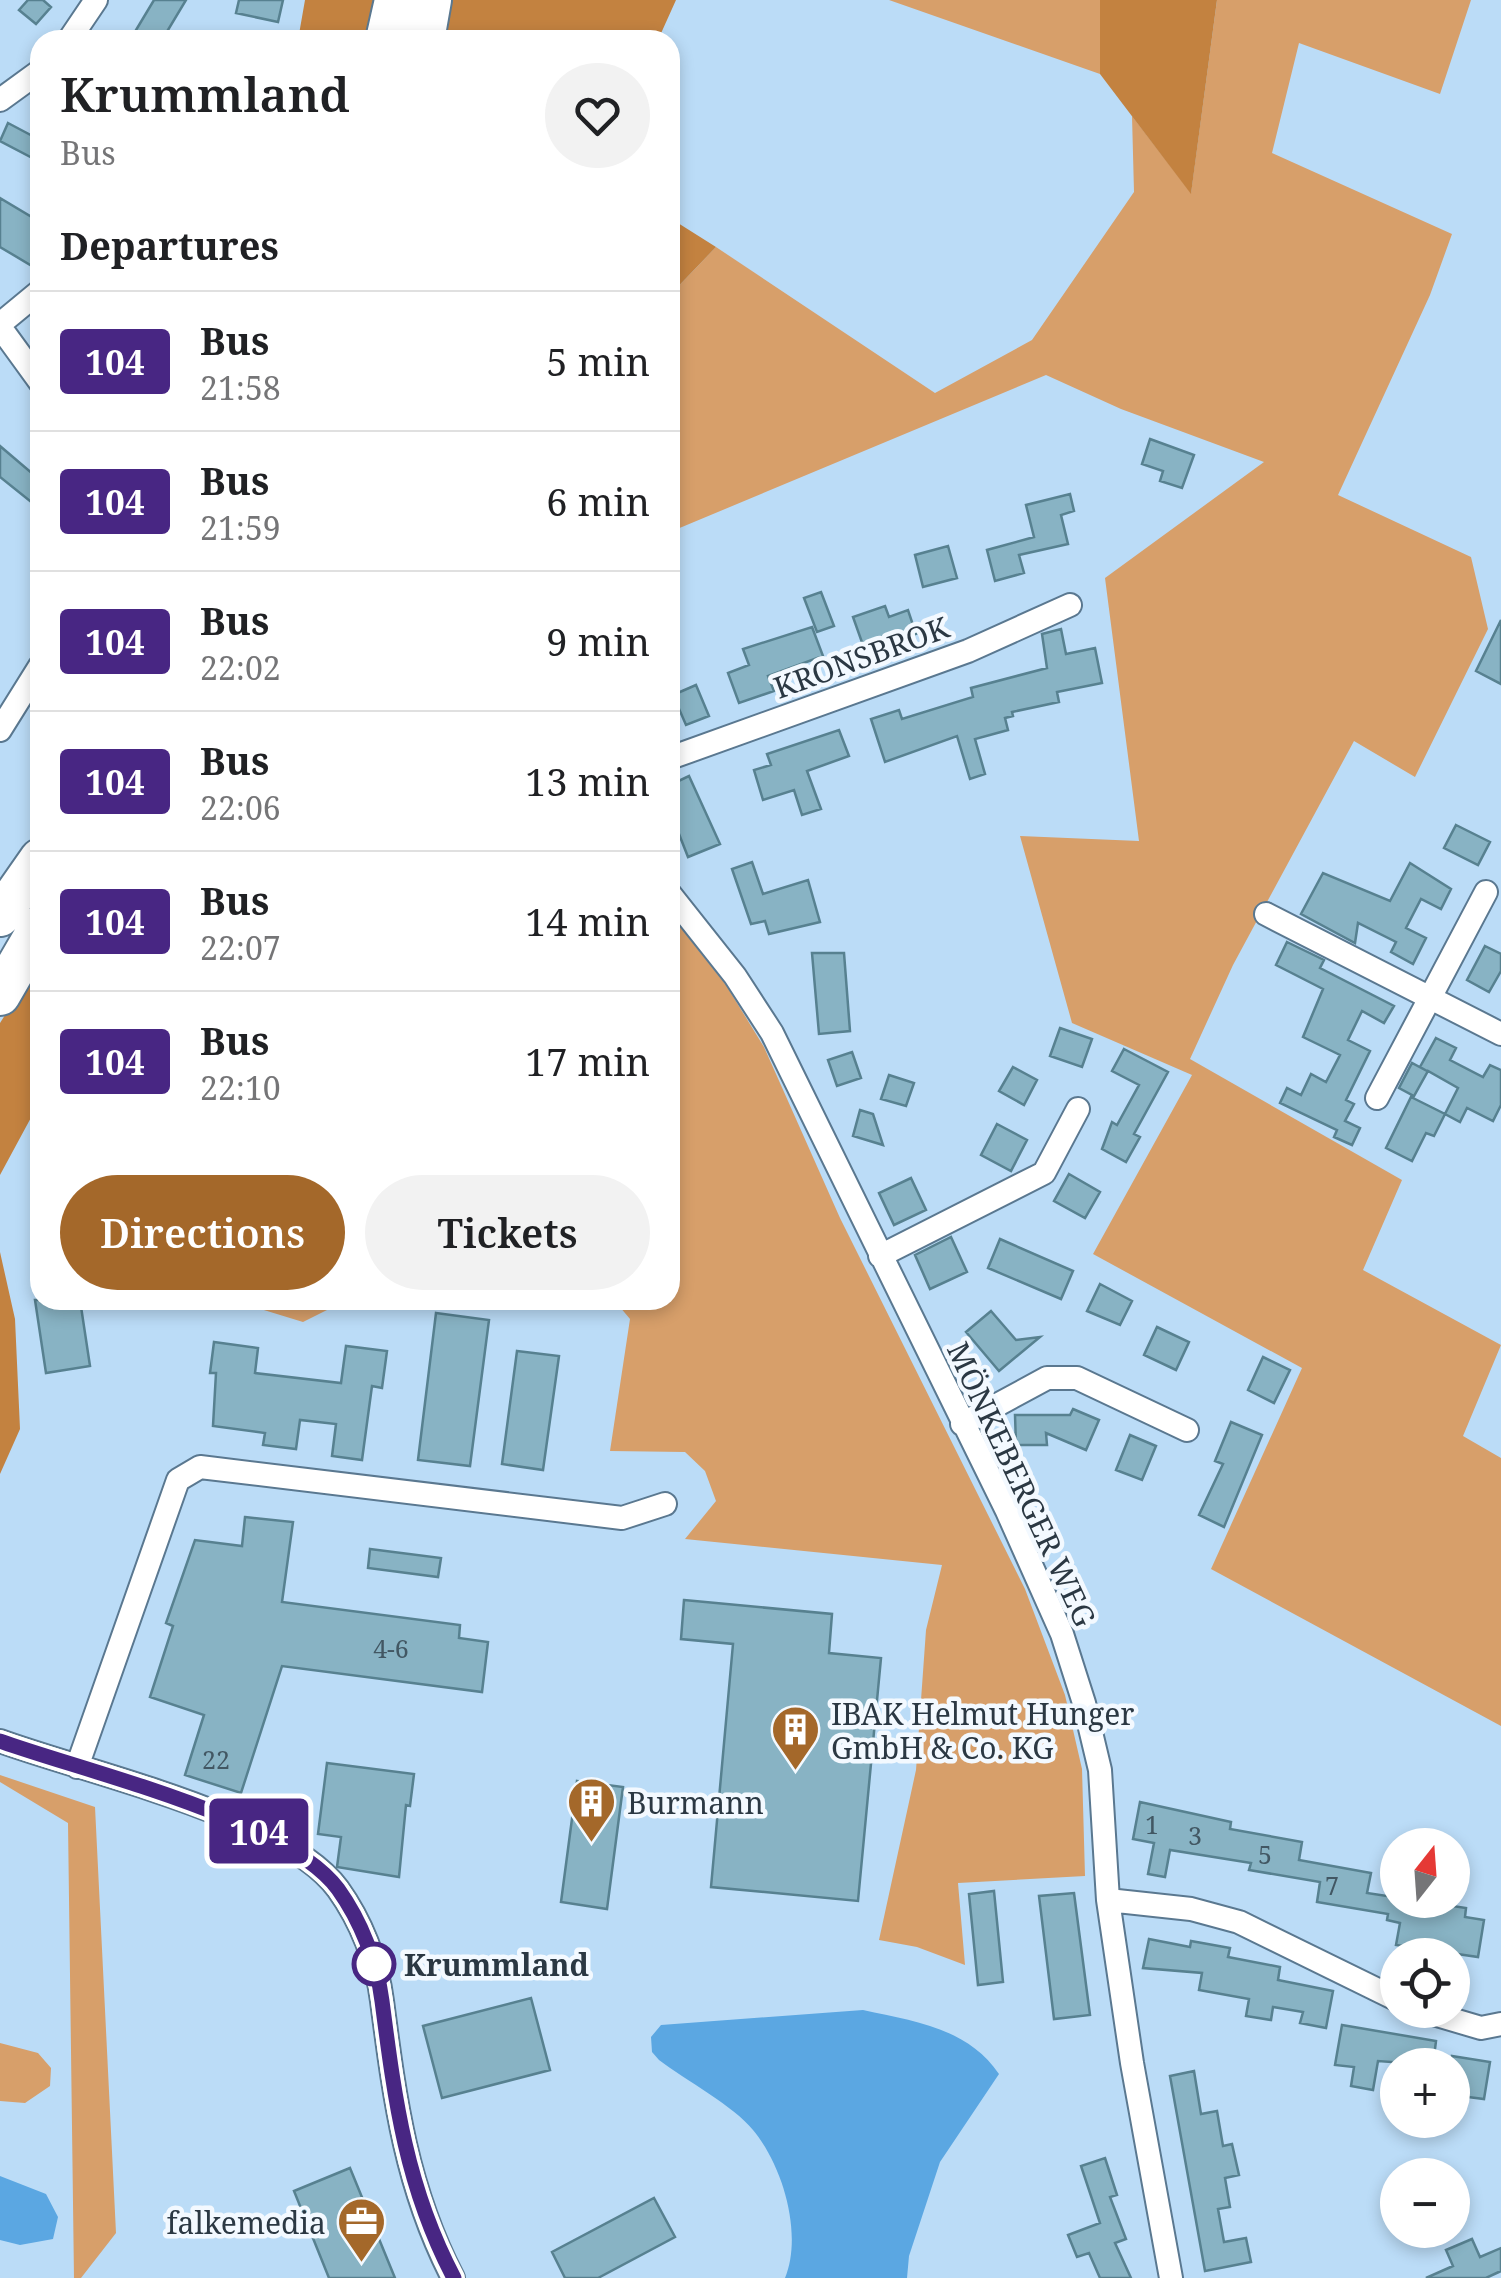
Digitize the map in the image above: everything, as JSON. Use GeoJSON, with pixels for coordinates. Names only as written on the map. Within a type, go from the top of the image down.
{"type":"FeatureCollection","features":[{"type":"Feature","properties":{"kind":"highway"},"geometry":{"type":"LineString","coordinates":[[388,30],[395,0]]}},
{"type":"Feature","properties":{"kind":"highway"},"geometry":{"type":"LineString","coordinates":[[426,30],[432,0]]}},
{"type":"Feature","properties":{"kind":"highway"},"geometry":{"type":"LineString","coordinates":[[0,916],[30,873]]}},
{"type":"Feature","properties":{"kind":"highway"},"geometry":{"type":"LineString","coordinates":[[0,976],[30,937]]}},
{"type":"Feature","properties":{"kind":"highway"},"geometry":{"type":"LineString","coordinates":[[0,995],[30,942]]}},
{"type":"Feature","properties":{"kind":"street"},"geometry":{"type":"LineString","coordinates":[[75,30],[96,0]]}},
{"type":"Feature","properties":{"kind":"street"},"geometry":{"type":"LineString","coordinates":[[0,100],[30,78]]}},
{"type":"Feature","properties":{"kind":"street"},"geometry":{"type":"LineString","coordinates":[[30,300],[0,326],[30,368]]}},
{"type":"Feature","properties":{"kind":"street","name":"KRONSBROK"},"geometry":{"type":"LineString","coordinates":[[680,754],[968,651],[1070,604]]}},
{"type":"Feature","properties":{"kind":"street"},"geometry":{"type":"LineString","coordinates":[[0,730],[30,682]]}},
{"type":"Feature","properties":{"kind":"street"},"geometry":{"type":"LineString","coordinates":[[1377,1098],[1486,892]]}},
{"type":"Feature","properties":{"kind":"street","name":"MÖNKEBERGER WEG"},"geometry":{"type":"LineString","coordinates":[[680,907],[735,976],[772,1033],[1039,1581],[1084,1702],[1100,1770],[1108,1900],[1171,2278]]}},
{"type":"Feature","properties":{"kind":"street"},"geometry":{"type":"LineString","coordinates":[[1266,914],[1501,1034]]}},
{"type":"Feature","properties":{"kind":"street"},"geometry":{"type":"LineString","coordinates":[[880,1256],[1044,1173],[1078,1110]]}},
{"type":"Feature","properties":{"kind":"street"},"geometry":{"type":"LineString","coordinates":[[962,1424],[1046,1378],[1061,1376],[1076,1378],[1187,1430]]}},
{"type":"Feature","properties":{"kind":"street"},"geometry":{"type":"LineString","coordinates":[[77,1768],[178,1480],[200,1468],[622,1518],[665,1504]]}},
{"type":"Feature","properties":{"kind":"street"},"geometry":{"type":"LineString","coordinates":[[0,1741],[234,1820],[277,1839],[336,1886],[364,1935],[377,1974],[398,2126],[430,2233],[454,2278]]}},
{"type":"Feature","properties":{"kind":"street"},"geometry":{"type":"LineString","coordinates":[[1108,1900],[1191,1908],[1239,1922],[1380,1991]]}},
{"type":"Feature","properties":{"kind":"street"},"geometry":{"type":"LineString","coordinates":[[1470,2025],[1481,2028],[1501,2024]]}},
{"type":"Feature","properties":{"kind":"shaded area"},"geometry":{"type":"Polygon","coordinates":[[[305,0],[382,0],[376,30],[300,30],[305,0]]]}},
{"type":"Feature","properties":{"kind":"shaded area"},"geometry":{"type":"Polygon","coordinates":[[[450,0],[676,0],[662,30],[446,30],[450,0]]]}},
{"type":"Feature","properties":{"kind":"shaded area"},"geometry":{"type":"Polygon","coordinates":[[[889,0],[1100,0],[1100,74],[889,0]]]}},
{"type":"Feature","properties":{"kind":"shaded area"},"geometry":{"type":"Polygon","coordinates":[[[1100,0],[1217,0],[1191,194],[1100,74],[1100,0]]]}},
{"type":"Feature","properties":{"kind":"shaded area"},"geometry":{"type":"Polygon","coordinates":[[[1217,0],[1471,0],[1440,94],[1299,43],[1272,153],[1452,234],[1430,295],[1338,495],[1471,557],[1488,629],[1415,777],[1354,741],[1233,965],[1190,1059],[1402,1180],[1363,1270],[1501,1345],[1463,1436],[1501,1458],[1501,1726],[1211,1569],[1302,1368],[1093,1254],[1192,1075],[1072,1023],[1020,836],[1139,841],[1105,578],[1264,462],[1121,409],[1046,375],[680,528],[680,285],[716,247],[935,393],[1032,340],[1134,192],[1132,116],[1191,193],[1217,0]]]}},
{"type":"Feature","properties":{"kind":"shaded area"},"geometry":{"type":"Polygon","coordinates":[[[680,224],[716,247],[680,285],[680,224]]]}},
{"type":"Feature","properties":{"kind":"shaded area"},"geometry":{"type":"Polygon","coordinates":[[[680,927],[726,985],[764,1047],[840,1218],[1025,1589],[1065,1695],[1082,1769],[1085,1876],[958,1883],[965,1965],[917,1947],[879,1940],[916,1770],[926,1630],[942,1565],[685,1539],[716,1501],[705,1471],[685,1452],[610,1451],[630,1319],[622,1310],[680,1310],[680,927]]]}},
{"type":"Feature","properties":{"kind":"shaded area"},"geometry":{"type":"Polygon","coordinates":[[[30,976],[30,1120],[0,1175],[0,1023],[30,976]]]}},
{"type":"Feature","properties":{"kind":"shaded area"},"geometry":{"type":"Polygon","coordinates":[[[0,1252],[15,1319],[20,1429],[0,1474],[0,1252]]]}},
{"type":"Feature","properties":{"kind":"shaded area"},"geometry":{"type":"Polygon","coordinates":[[[264,1310],[327,1310],[303,1322],[264,1310]]]}},
{"type":"Feature","properties":{"kind":"shaded area"},"geometry":{"type":"Polygon","coordinates":[[[0,1775],[95,1807],[116,2233],[81,2278],[74,2278],[68,1823],[0,1782],[0,1775]]]}},
{"type":"Feature","properties":{"kind":"shaded area"},"geometry":{"type":"Polygon","coordinates":[[[0,2043],[38,2053],[51,2068],[50,2086],[25,2103],[0,2101],[0,2043]]]}},
{"type":"Feature","properties":{"kind":"water"},"geometry":{"type":"Polygon","coordinates":[[[863,2010],[956,2036],[986,2058],[999,2074],[940,2162],[909,2256],[907,2278],[785,2278],[792,2241],[791,2221],[781,2181],[764,2145],[734,2112],[659,2060],[652,2052],[651,2037],[661,2025],[863,2010]]]}},
{"type":"Feature","properties":{"kind":"water"},"geometry":{"type":"Polygon","coordinates":[[[0,2176],[46,2194],[58,2217],[53,2239],[20,2245],[0,2240],[0,2176]]]}},
{"type":"Feature","properties":{"kind":"building"},"geometry":{"type":"Polygon","coordinates":[[[28,0],[43,0],[51,7],[36,24],[19,10],[28,0]]]}},
{"type":"Feature","properties":{"kind":"building"},"geometry":{"type":"Polygon","coordinates":[[[154,0],[186,0],[168,30],[136,30],[154,0]]]}},
{"type":"Feature","properties":{"kind":"building"},"geometry":{"type":"Polygon","coordinates":[[[239,0],[283,0],[278,22],[236,13],[239,0]]]}},
{"type":"Feature","properties":{"kind":"building"},"geometry":{"type":"Polygon","coordinates":[[[8,123],[30,135],[30,157],[0,141],[8,123]]]}},
{"type":"Feature","properties":{"kind":"building"},"geometry":{"type":"Polygon","coordinates":[[[0,198],[30,216],[30,265],[0,247],[0,198]]]}},
{"type":"Feature","properties":{"kind":"building"},"geometry":{"type":"Polygon","coordinates":[[[1150,439],[1194,455],[1182,488],[1160,481],[1163,471],[1142,464],[1150,439]]]}},
{"type":"Feature","properties":{"kind":"building"},"geometry":{"type":"Polygon","coordinates":[[[0,446],[30,472],[30,501],[0,477],[0,446]]]}},
{"type":"Feature","properties":{"kind":"building"},"geometry":{"type":"Polygon","coordinates":[[[1070,494],[1074,511],[1061,515],[1068,544],[1019,555],[1024,573],[995,581],[987,550],[1034,537],[1026,505],[1070,494]]]}},
{"type":"Feature","properties":{"kind":"building"},"geometry":{"type":"Polygon","coordinates":[[[948,546],[957,578],[923,587],[915,555],[948,546]]]}},
{"type":"Feature","properties":{"kind":"building"},"geometry":{"type":"Polygon","coordinates":[[[821,592],[834,626],[817,632],[804,598],[821,592]]]}},
{"type":"Feature","properties":{"kind":"building"},"geometry":{"type":"Polygon","coordinates":[[[885,606],[889,617],[908,610],[916,634],[864,648],[853,617],[885,606]]]}},
{"type":"Feature","properties":{"kind":"building"},"geometry":{"type":"Polygon","coordinates":[[[1501,620],[1501,684],[1476,671],[1501,620]]]}},
{"type":"Feature","properties":{"kind":"building"},"geometry":{"type":"Polygon","coordinates":[[[812,627],[823,656],[768,676],[774,691],[739,703],[728,673],[749,665],[743,649],[812,627]]]}},
{"type":"Feature","properties":{"kind":"building"},"geometry":{"type":"Polygon","coordinates":[[[1061,629],[1066,654],[1095,648],[1102,683],[1057,692],[1059,702],[1012,712],[1013,716],[1005,718],[1008,730],[975,739],[985,774],[970,779],[957,736],[885,762],[871,719],[899,710],[902,719],[973,697],[971,688],[1047,668],[1042,634],[1061,629]]]}},
{"type":"Feature","properties":{"kind":"building"},"geometry":{"type":"Polygon","coordinates":[[[696,685],[709,716],[686,725],[680,711],[680,692],[696,685]]]}},
{"type":"Feature","properties":{"kind":"building"},"geometry":{"type":"Polygon","coordinates":[[[839,730],[849,756],[807,771],[821,809],[802,815],[794,790],[763,800],[754,770],[771,765],[767,754],[839,730]]]}},
{"type":"Feature","properties":{"kind":"building"},"geometry":{"type":"Polygon","coordinates":[[[689,776],[720,844],[688,857],[680,837],[680,780],[689,776]]]}},
{"type":"Feature","properties":{"kind":"building"},"geometry":{"type":"Polygon","coordinates":[[[1456,825],[1490,842],[1478,865],[1444,848],[1456,825]]]}},
{"type":"Feature","properties":{"kind":"building"},"geometry":{"type":"Polygon","coordinates":[[[752,862],[763,894],[808,880],[820,922],[769,934],[765,921],[751,924],[732,869],[752,862]]]}},
{"type":"Feature","properties":{"kind":"building"},"geometry":{"type":"Polygon","coordinates":[[[1410,863],[1451,889],[1441,909],[1421,899],[1406,928],[1426,938],[1413,964],[1391,952],[1396,942],[1358,923],[1355,943],[1301,914],[1323,873],[1390,901],[1410,863]]]}},
{"type":"Feature","properties":{"kind":"building"},"geometry":{"type":"Polygon","coordinates":[[[1287,942],[1324,960],[1320,968],[1394,1006],[1384,1023],[1362,1011],[1348,1040],[1370,1051],[1346,1100],[1354,1104],[1345,1121],[1360,1128],[1352,1145],[1334,1137],[1337,1130],[1280,1103],[1287,1088],[1301,1095],[1311,1074],[1326,1082],[1340,1055],[1303,1037],[1323,989],[1276,965],[1287,942]]]}},
{"type":"Feature","properties":{"kind":"building"},"geometry":{"type":"Polygon","coordinates":[[[1485,946],[1501,954],[1501,971],[1489,992],[1467,980],[1485,946]]]}},
{"type":"Feature","properties":{"kind":"building"},"geometry":{"type":"Polygon","coordinates":[[[812,953],[844,953],[850,1031],[819,1034],[812,953]]]}},
{"type":"Feature","properties":{"kind":"building"},"geometry":{"type":"Polygon","coordinates":[[[1060,1028],[1092,1039],[1082,1067],[1050,1056],[1060,1028]]]}},
{"type":"Feature","properties":{"kind":"building"},"geometry":{"type":"Polygon","coordinates":[[[1436,1038],[1456,1048],[1450,1060],[1483,1077],[1490,1065],[1501,1070],[1501,1105],[1493,1121],[1467,1108],[1460,1122],[1445,1114],[1458,1088],[1428,1071],[1414,1096],[1399,1088],[1412,1063],[1427,1071],[1420,1067],[1436,1038]]]}},
{"type":"Feature","properties":{"kind":"building"},"geometry":{"type":"Polygon","coordinates":[[[1124,1049],[1168,1072],[1134,1134],[1140,1137],[1126,1162],[1102,1149],[1112,1122],[1117,1125],[1139,1085],[1112,1071],[1124,1049]]]}},
{"type":"Feature","properties":{"kind":"building"},"geometry":{"type":"Polygon","coordinates":[[[852,1052],[861,1078],[837,1086],[828,1060],[852,1052]]]}},
{"type":"Feature","properties":{"kind":"building"},"geometry":{"type":"Polygon","coordinates":[[[1013,1067],[1037,1080],[1024,1105],[999,1091],[1013,1067]]]}},
{"type":"Feature","properties":{"kind":"building"},"geometry":{"type":"Polygon","coordinates":[[[889,1075],[914,1083],[906,1106],[881,1099],[889,1075]]]}},
{"type":"Feature","properties":{"kind":"building"},"geometry":{"type":"Polygon","coordinates":[[[1411,1097],[1445,1114],[1434,1136],[1426,1133],[1412,1161],[1386,1148],[1411,1097]]]}},
{"type":"Feature","properties":{"kind":"building"},"geometry":{"type":"Polygon","coordinates":[[[860,1110],[873,1114],[883,1145],[853,1136],[860,1110]]]}},
{"type":"Feature","properties":{"kind":"building"},"geometry":{"type":"Polygon","coordinates":[[[997,1124],[1027,1140],[1011,1171],[981,1155],[997,1124]]]}},
{"type":"Feature","properties":{"kind":"building"},"geometry":{"type":"Polygon","coordinates":[[[1069,1174],[1100,1192],[1085,1218],[1054,1201],[1069,1174]]]}},
{"type":"Feature","properties":{"kind":"building"},"geometry":{"type":"Polygon","coordinates":[[[911,1178],[926,1210],[894,1225],[879,1193],[911,1178]]]}},
{"type":"Feature","properties":{"kind":"building"},"geometry":{"type":"Polygon","coordinates":[[[951,1237],[967,1272],[930,1289],[915,1255],[951,1237]]]}},
{"type":"Feature","properties":{"kind":"building"},"geometry":{"type":"Polygon","coordinates":[[[1000,1239],[1073,1271],[1061,1299],[988,1268],[1000,1239]]]}},
{"type":"Feature","properties":{"kind":"building"},"geometry":{"type":"Polygon","coordinates":[[[1100,1284],[1132,1301],[1120,1325],[1087,1311],[1100,1284]]]}},
{"type":"Feature","properties":{"kind":"building"},"geometry":{"type":"Polygon","coordinates":[[[37,1310],[82,1310],[90,1366],[46,1373],[37,1310]]]}},
{"type":"Feature","properties":{"kind":"building"},"geometry":{"type":"Polygon","coordinates":[[[991,1311],[1016,1340],[1040,1337],[999,1371],[966,1332],[991,1311]]]}},
{"type":"Feature","properties":{"kind":"building"},"geometry":{"type":"Polygon","coordinates":[[[436,1313],[489,1320],[470,1466],[418,1460],[436,1313]]]}},
{"type":"Feature","properties":{"kind":"building"},"geometry":{"type":"Polygon","coordinates":[[[1157,1327],[1189,1342],[1176,1370],[1144,1355],[1157,1327]]]}},
{"type":"Feature","properties":{"kind":"building"},"geometry":{"type":"Polygon","coordinates":[[[214,1342],[258,1348],[255,1373],[341,1383],[346,1346],[387,1351],[382,1388],[372,1386],[362,1460],[332,1456],[336,1424],[300,1420],[296,1449],[263,1445],[265,1433],[213,1426],[216,1373],[210,1373],[214,1342]]]}},
{"type":"Feature","properties":{"kind":"building"},"geometry":{"type":"Polygon","coordinates":[[[517,1351],[559,1356],[543,1470],[502,1464],[517,1351]]]}},
{"type":"Feature","properties":{"kind":"building"},"geometry":{"type":"Polygon","coordinates":[[[1263,1357],[1290,1370],[1274,1403],[1248,1390],[1263,1357]]]}},
{"type":"Feature","properties":{"kind":"building"},"geometry":{"type":"Polygon","coordinates":[[[1073,1409],[1099,1420],[1086,1450],[1046,1433],[1047,1445],[1016,1445],[1015,1415],[1070,1415],[1073,1409]]]}},
{"type":"Feature","properties":{"kind":"building"},"geometry":{"type":"Polygon","coordinates":[[[1231,1422],[1262,1435],[1224,1527],[1199,1515],[1223,1464],[1215,1461],[1231,1422]]]}},
{"type":"Feature","properties":{"kind":"building"},"geometry":{"type":"Polygon","coordinates":[[[1130,1435],[1156,1446],[1142,1480],[1116,1470],[1130,1435]]]}},
{"type":"Feature","properties":{"kind":"building"},"geometry":{"type":"Polygon","coordinates":[[[245,1517],[293,1522],[282,1602],[460,1625],[459,1638],[488,1642],[482,1692],[282,1666],[241,1793],[185,1775],[204,1715],[150,1697],[173,1626],[166,1623],[195,1540],[242,1546],[245,1517]]]}},
{"type":"Feature","properties":{"kind":"building"},"geometry":{"type":"Polygon","coordinates":[[[370,1549],[441,1558],[438,1577],[368,1568],[370,1549]]]}},
{"type":"Feature","properties":{"kind":"building","name":"IBAK Helmut Hunger GmbH & Co. KG"},"geometry":{"type":"Polygon","coordinates":[[[684,1600],[832,1614],[829,1653],[881,1658],[858,1901],[711,1887],[733,1644],[681,1639],[684,1600]]]}},
{"type":"Feature","properties":{"kind":"building"},"geometry":{"type":"Polygon","coordinates":[[[327,1763],[414,1774],[410,1806],[406,1805],[399,1877],[337,1867],[341,1837],[318,1834],[327,1763]]]}},
{"type":"Feature","properties":{"kind":"building","name":"Burmann"},"geometry":{"type":"Polygon","coordinates":[[[577,1781],[623,1787],[607,1909],[561,1902],[577,1781]]]}},
{"type":"Feature","properties":{"kind":"building"},"geometry":{"type":"Polygon","coordinates":[[[1140,1802],[1231,1822],[1230,1829],[1302,1842],[1299,1860],[1371,1873],[1367,1893],[1380,1895],[1380,1913],[1317,1902],[1320,1882],[1249,1870],[1251,1863],[1170,1850],[1165,1877],[1148,1874],[1154,1843],[1133,1839],[1140,1802]]]}},
{"type":"Feature","properties":{"kind":"building"},"geometry":{"type":"Polygon","coordinates":[[[994,1891],[1003,1982],[978,1985],[969,1894],[994,1891]]]}},
{"type":"Feature","properties":{"kind":"building"},"geometry":{"type":"Polygon","coordinates":[[[1074,1893],[1090,2015],[1054,2019],[1039,1896],[1074,1893]]]}},
{"type":"Feature","properties":{"kind":"building"},"geometry":{"type":"Polygon","coordinates":[[[1387,1920],[1484,1920],[1478,1957],[1470,1956],[1470,1938],[1397,1938],[1400,1923],[1387,1920]]]}},
{"type":"Feature","properties":{"kind":"building"},"geometry":{"type":"Polygon","coordinates":[[[1149,1939],[1190,1947],[1191,1941],[1230,1948],[1228,1957],[1280,1967],[1278,1980],[1333,1991],[1326,2028],[1300,2023],[1303,2012],[1273,2007],[1271,2020],[1246,2016],[1249,1999],[1199,1990],[1202,1973],[1143,1968],[1149,1939]]]}},
{"type":"Feature","properties":{"kind":"building"},"geometry":{"type":"Polygon","coordinates":[[[531,1998],[550,2070],[442,2098],[423,2026],[531,1998]]]}},
{"type":"Feature","properties":{"kind":"building"},"geometry":{"type":"Polygon","coordinates":[[[1342,2025],[1436,2041],[1435,2048],[1380,2048],[1373,2090],[1351,2086],[1354,2067],[1335,2065],[1342,2025]]]}},
{"type":"Feature","properties":{"kind":"building"},"geometry":{"type":"Polygon","coordinates":[[[1470,2059],[1490,2062],[1484,2099],[1470,2097],[1470,2059]]]}},
{"type":"Feature","properties":{"kind":"building"},"geometry":{"type":"Polygon","coordinates":[[[1194,2071],[1201,2114],[1217,2111],[1223,2146],[1232,2144],[1239,2175],[1225,2178],[1230,2207],[1218,2209],[1224,2242],[1246,2238],[1251,2262],[1205,2271],[1170,2076],[1194,2071]]]}},
{"type":"Feature","properties":{"kind":"building"},"geometry":{"type":"Polygon","coordinates":[[[1105,2158],[1117,2195],[1110,2197],[1126,2239],[1115,2243],[1131,2278],[1100,2278],[1089,2253],[1077,2257],[1068,2235],[1100,2223],[1081,2166],[1105,2158]]]}},
{"type":"Feature","properties":{"kind":"building"},"geometry":{"type":"Polygon","coordinates":[[[350,2168],[395,2278],[329,2278],[294,2191],[350,2168]]]}},
{"type":"Feature","properties":{"kind":"building"},"geometry":{"type":"Polygon","coordinates":[[[654,2198],[675,2237],[598,2278],[565,2278],[552,2252],[654,2198]]]}},
{"type":"Feature","properties":{"kind":"building"},"geometry":{"type":"Polygon","coordinates":[[[1470,2240],[1480,2257],[1501,2248],[1501,2271],[1486,2278],[1426,2278],[1453,2266],[1446,2250],[1470,2248],[1470,2240]]]}},
{"type":"Feature","properties":{"kind":"bus line","name":"104"},"geometry":{"type":"LineString","coordinates":[[0,1741],[234,1820],[277,1839],[336,1886],[364,1935],[377,1974],[398,2126],[430,2233],[454,2278]]}},
{"type":"Feature","properties":{"kind":"place","name":"IBAK Helmut Hunger GmbH & Co. KG"},"geometry":{"type":"Point","coordinates":[796,1772]}},
{"type":"Feature","properties":{"kind":"place","name":"Burmann"},"geometry":{"type":"Point","coordinates":[592,1844]}},
{"type":"Feature","properties":{"kind":"place","name":"Krummland"},"geometry":{"type":"Point","coordinates":[374,1964]}},
{"type":"Feature","properties":{"kind":"place","name":"falkemedia"},"geometry":{"type":"Point","coordinates":[361,2264]}}]}
